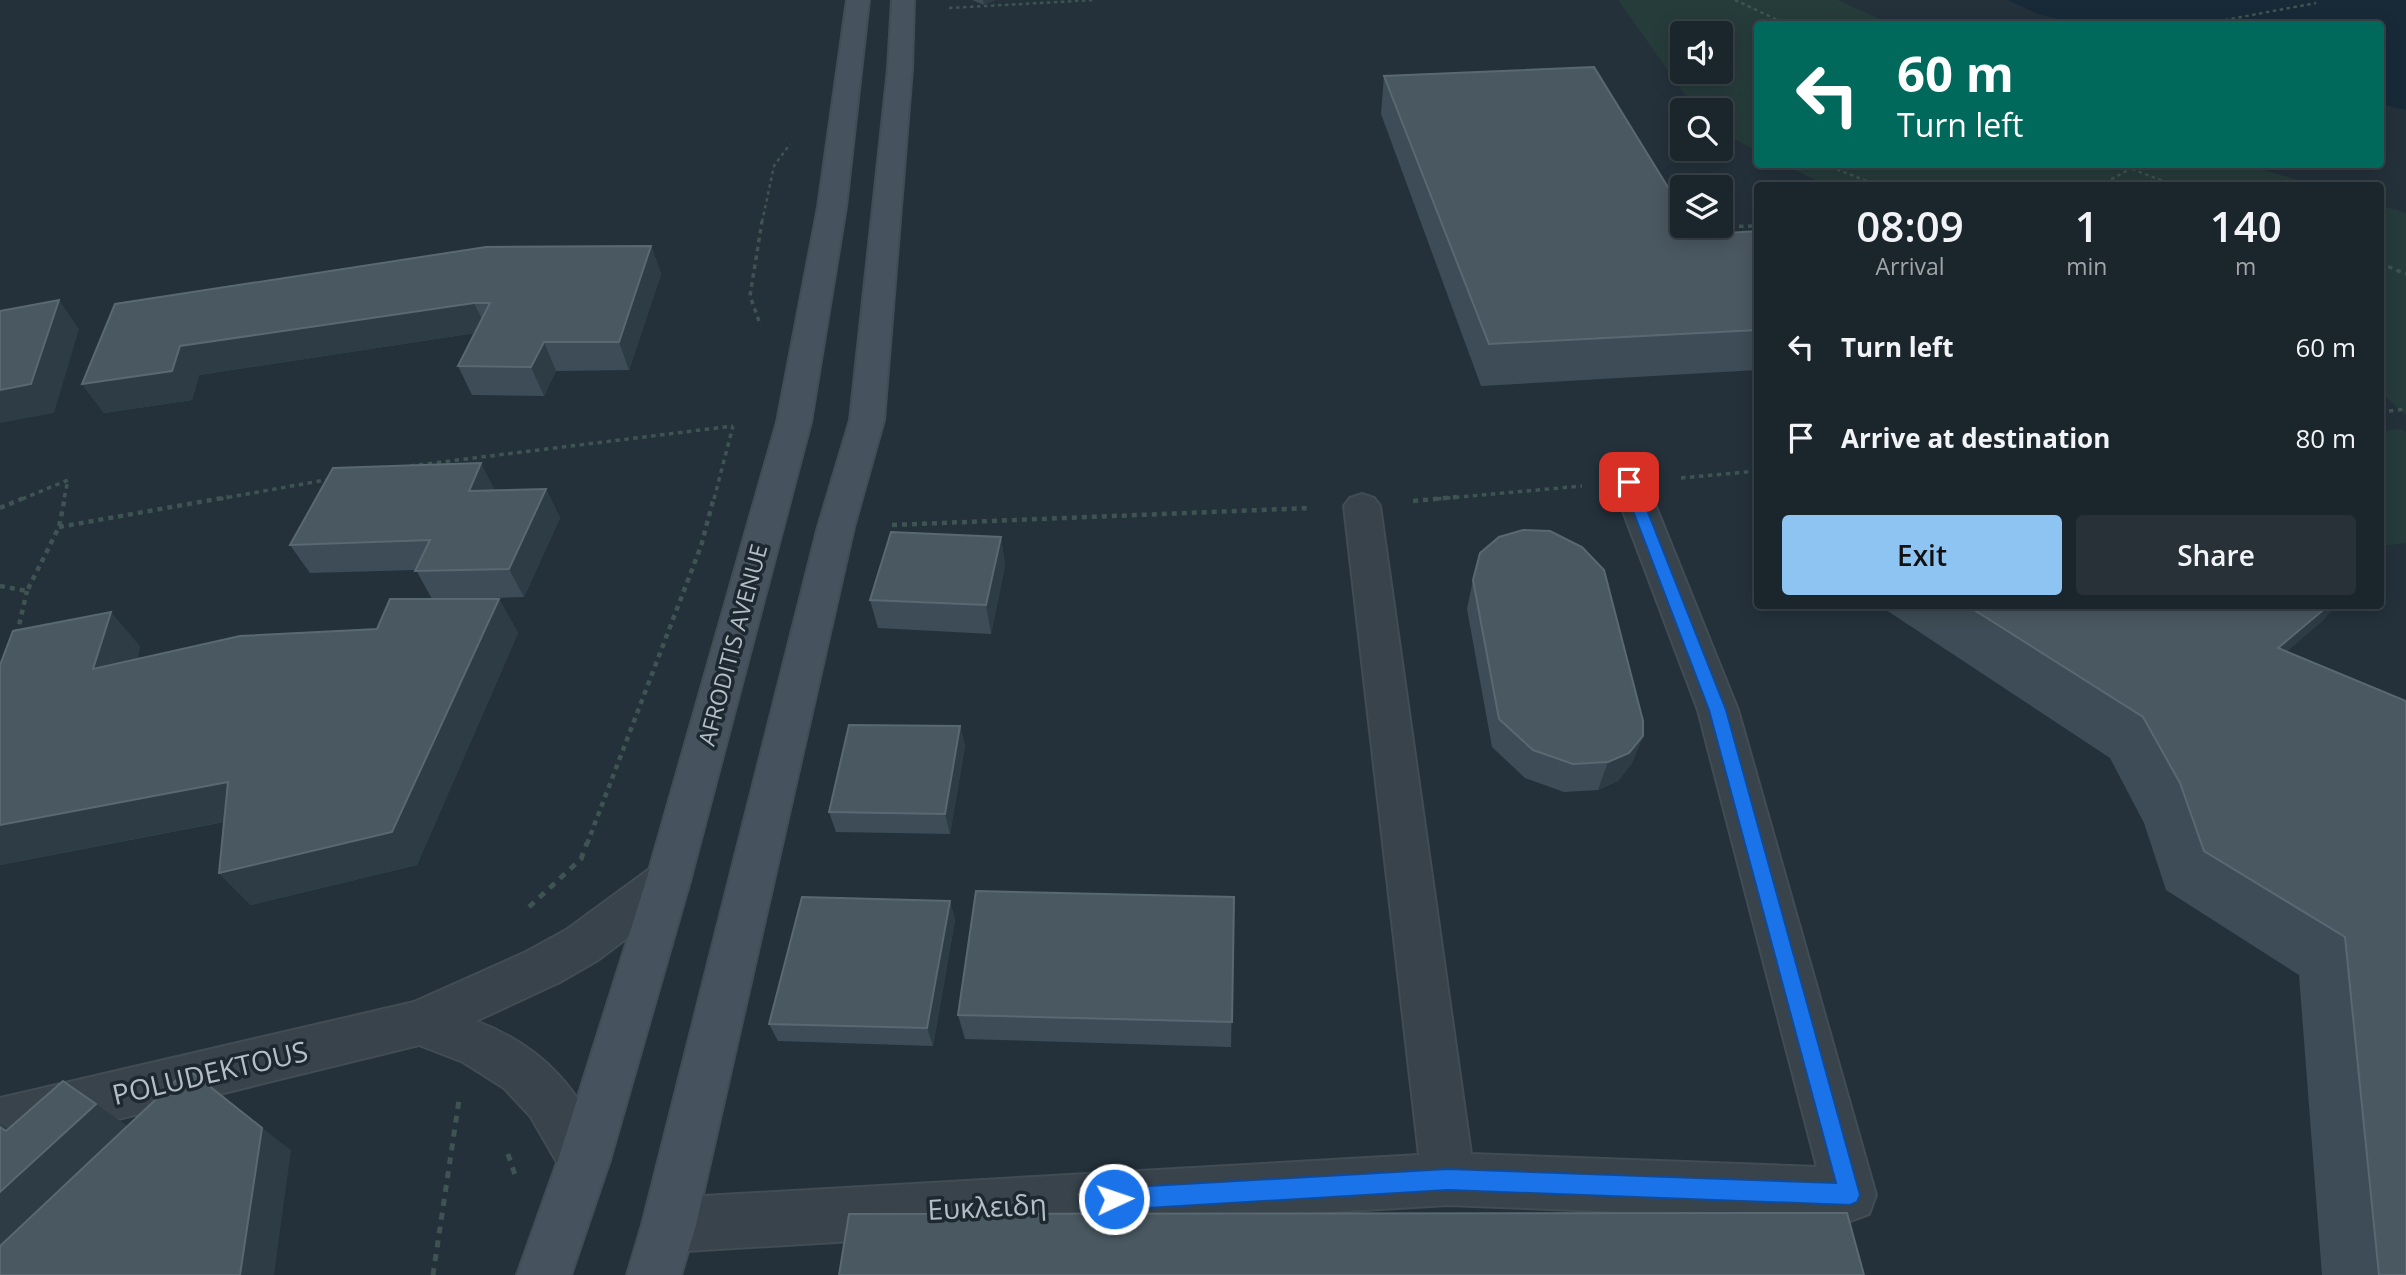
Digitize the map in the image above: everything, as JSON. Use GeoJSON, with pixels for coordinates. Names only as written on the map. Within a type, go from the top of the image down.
{"type":"FeatureCollection","features":[{"type":"Feature","properties":{"kind":"main road","name":"AFRODITIS AVENUE"},"geometry":{"type":"LineString","coordinates":[[544,1275],[584,1160],[668,881],[794,422],[832,207],[858,0]]}},
{"type":"Feature","properties":{"kind":"main road"},"geometry":{"type":"LineString","coordinates":[[654,1275],[669,1225],[836,527],[867,420],[900,69],[903,0]]}},
{"type":"Feature","properties":{"kind":"street","name":"Ευκλειδη"},"geometry":{"type":"LineString","coordinates":[[669,1225],[1448,1179],[1850,1195],[1718,710],[1629,482]]}},
{"type":"Feature","properties":{"kind":"street"},"geometry":{"type":"LineString","coordinates":[[1362,506],[1448,1179]]}},
{"type":"Feature","properties":{"kind":"street","name":"POLUDEKTOUS"},"geometry":{"type":"LineString","coordinates":[[0,1123],[419,1023],[562,956],[620,919],[668,881]]}},
{"type":"Feature","properties":{"kind":"street"},"geometry":{"type":"LineString","coordinates":[[419,1023],[468,1040],[506,1059],[535,1082],[555,1109],[584,1160]]}},
{"type":"Feature","properties":{"kind":"path"},"geometry":{"type":"LineString","coordinates":[[948,8],[1094,0]]}},
{"type":"Feature","properties":{"kind":"path"},"geometry":{"type":"LineString","coordinates":[[1735,0],[1780,21]]}},
{"type":"Feature","properties":{"kind":"path"},"geometry":{"type":"LineString","coordinates":[[2220,21],[2316,3]]}},
{"type":"Feature","properties":{"kind":"path"},"geometry":{"type":"LineString","coordinates":[[762,330],[750,296],[769,182],[774,166],[799,135]]}},
{"type":"Feature","properties":{"kind":"path"},"geometry":{"type":"LineString","coordinates":[[1834,168],[1869,182]]}},
{"type":"Feature","properties":{"kind":"path"},"geometry":{"type":"LineString","coordinates":[[2107,182],[2131,169],[2165,182]]}},
{"type":"Feature","properties":{"kind":"path"},"geometry":{"type":"LineString","coordinates":[[1733,226],[1754,226]]}},
{"type":"Feature","properties":{"kind":"path"},"geometry":{"type":"LineString","coordinates":[[2384,265],[2406,274]]}},
{"type":"Feature","properties":{"kind":"path"},"geometry":{"type":"LineString","coordinates":[[2384,412],[2406,409]]}},
{"type":"Feature","properties":{"kind":"path"},"geometry":{"type":"LineString","coordinates":[[393,468],[733,426],[701,546],[581,859],[525,910]]}},
{"type":"Feature","properties":{"kind":"path"},"geometry":{"type":"LineString","coordinates":[[836,527],[1362,506],[1754,471]]}},
{"type":"Feature","properties":{"kind":"path"},"geometry":{"type":"LineString","coordinates":[[59,527],[339,478]]}},
{"type":"Feature","properties":{"kind":"path"},"geometry":{"type":"LineString","coordinates":[[0,508],[68,480],[59,527],[27,591],[15,641]]}},
{"type":"Feature","properties":{"kind":"path"},"geometry":{"type":"LineString","coordinates":[[0,586],[27,591]]}},
{"type":"Feature","properties":{"kind":"path"},"geometry":{"type":"LineString","coordinates":[[433,1275],[468,1040]]}},
{"type":"Feature","properties":{"kind":"path"},"geometry":{"type":"LineString","coordinates":[[507,1148],[516,1181]]}},
{"type":"Feature","properties":{"kind":"green space"},"geometry":{"type":"Polygon","coordinates":[[[1618,0],[1838,0],[1884,21],[1754,21],[1754,149],[1733,139],[1733,98],[1687,98],[1678,84],[1733,84],[1733,21],[1670,21],[1670,73],[1618,0]]]}},
{"type":"Feature","properties":{"kind":"green space"},"geometry":{"type":"Polygon","coordinates":[[[1790,168],[2257,168],[2305,182],[1820,182],[1790,168]]]}},
{"type":"Feature","properties":{"kind":"green space"},"geometry":{"type":"Polygon","coordinates":[[[2384,206],[2406,213],[2406,415],[2384,396],[2384,206]]]}},
{"type":"Feature","properties":{"kind":"green space"},"geometry":{"type":"Polygon","coordinates":[[[2402,429],[2406,433],[2406,543],[2384,546],[2384,431],[2402,429]]]}},
{"type":"Feature","properties":{"kind":"water"},"geometry":{"type":"Polygon","coordinates":[[[2008,0],[2406,0],[2406,110],[2384,105],[2384,21],[2065,21],[2038,14],[2008,0]]]}},
{"type":"Feature","properties":{"kind":"building"},"geometry":{"type":"Polygon","coordinates":[[[1594,67],[1670,190],[1670,238],[1733,238],[1733,233],[1754,231],[1754,330],[1489,344],[1384,76],[1594,67]]]}},
{"type":"Feature","properties":{"kind":"building"},"geometry":{"type":"Polygon","coordinates":[[[651,246],[619,342],[544,342],[531,367],[458,366],[490,303],[474,303],[180,346],[172,371],[82,384],[115,304],[486,247],[651,246]]]}},
{"type":"Feature","properties":{"kind":"building"},"geometry":{"type":"Polygon","coordinates":[[[59,300],[31,384],[0,390],[0,311],[59,300]]]}},
{"type":"Feature","properties":{"kind":"building"},"geometry":{"type":"Polygon","coordinates":[[[481,463],[469,491],[546,489],[509,569],[415,571],[430,540],[290,545],[333,468],[481,463]]]}},
{"type":"Feature","properties":{"kind":"building"},"geometry":{"type":"Polygon","coordinates":[[[1523,530],[1550,531],[1582,547],[1604,570],[1643,721],[1643,736],[1629,753],[1608,762],[1573,764],[1533,750],[1499,719],[1473,580],[1480,553],[1499,537],[1523,530]]]}},
{"type":"Feature","properties":{"kind":"building"},"geometry":{"type":"Polygon","coordinates":[[[891,532],[1001,537],[986,605],[870,600],[891,532]]]}},
{"type":"Feature","properties":{"kind":"building"},"geometry":{"type":"Polygon","coordinates":[[[390,599],[499,599],[392,832],[219,873],[228,782],[0,825],[0,665],[13,631],[111,612],[93,669],[240,636],[377,629],[390,599]]]}},
{"type":"Feature","properties":{"kind":"building"},"geometry":{"type":"Polygon","coordinates":[[[1973,609],[2324,609],[2278,648],[2406,701],[2406,1275],[2379,1275],[2345,937],[2204,851],[2180,783],[2143,717],[1973,609]]]}},
{"type":"Feature","properties":{"kind":"building"},"geometry":{"type":"Polygon","coordinates":[[[849,725],[960,726],[945,814],[829,812],[849,725]]]}},
{"type":"Feature","properties":{"kind":"building"},"geometry":{"type":"Polygon","coordinates":[[[976,891],[1234,897],[1232,1022],[958,1015],[976,891]]]}},
{"type":"Feature","properties":{"kind":"building"},"geometry":{"type":"Polygon","coordinates":[[[802,897],[950,901],[927,1028],[769,1024],[802,897]]]}},
{"type":"Feature","properties":{"kind":"building"},"geometry":{"type":"Polygon","coordinates":[[[188,1069],[262,1128],[240,1275],[0,1275],[0,1246],[188,1069]]]}},
{"type":"Feature","properties":{"kind":"building"},"geometry":{"type":"Polygon","coordinates":[[[63,1081],[96,1104],[0,1192],[0,1127],[6,1131],[63,1081]]]}},
{"type":"Feature","properties":{"kind":"building"},"geometry":{"type":"Polygon","coordinates":[[[1847,1213],[1864,1275],[839,1275],[849,1214],[1847,1213]]]}},
{"type":"Feature","properties":{"kind":"route"},"geometry":{"type":"LineString","coordinates":[[1114,1199],[1448,1179],[1850,1195],[1718,710],[1629,482]]}}]}
